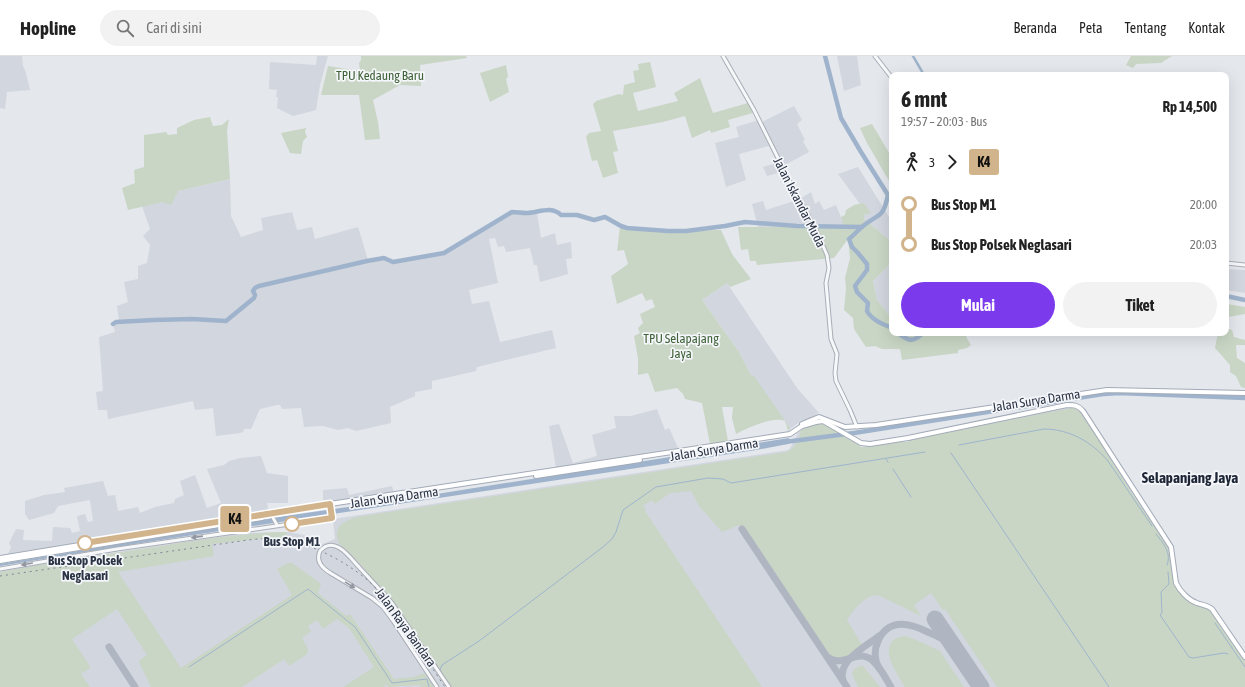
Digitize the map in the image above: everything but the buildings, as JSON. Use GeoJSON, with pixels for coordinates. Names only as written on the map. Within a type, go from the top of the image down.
{"type":"FeatureCollection","features":[{"type":"Feature","properties":{"kind":"main road","name":"Jalan Surya Darma"},"geometry":{"type":"LineString","coordinates":[[0,561],[75,546],[784,438],[805,422],[819,417],[841,426],[857,426],[896,422],[1107,390],[1245,393]]}},
{"type":"Feature","properties":{"kind":"main road"},"geometry":{"type":"LineString","coordinates":[[787,435],[792,434],[802,426],[819,421],[825,422],[863,444],[870,444],[908,438],[1067,405],[1077,406],[1083,411],[1171,547],[1178,588],[1196,603],[1212,609],[1245,657]]}},
{"type":"Feature","properties":{"kind":"main road","name":"Jalan Surya Darma"},"geometry":{"type":"LineString","coordinates":[[0,558],[330,504],[787,435]]}},
{"type":"Feature","properties":{"kind":"street","name":"Jalan Iskandar Muda"},"geometry":{"type":"LineString","coordinates":[[723,56],[754,110],[814,226],[828,259],[829,268],[826,283],[831,339],[837,354],[835,373],[836,381],[857,426]]}},
{"type":"Feature","properties":{"kind":"street"},"geometry":{"type":"LineString","coordinates":[[875,56],[889,74]]}},
{"type":"Feature","properties":{"kind":"street"},"geometry":{"type":"LineString","coordinates":[[1229,263],[1245,265]]}},
{"type":"Feature","properties":{"kind":"street"},"geometry":{"type":"LineString","coordinates":[[0,569],[117,549],[332,516],[331,508]]}},
{"type":"Feature","properties":{"kind":"street"},"geometry":{"type":"LineString","coordinates":[[272,517],[277,524]]}},
{"type":"Feature","properties":{"kind":"street","name":"Jalan Raya Bandara"},"geometry":{"type":"LineString","coordinates":[[437,687],[389,614],[367,595],[323,568],[319,560],[319,553],[326,546],[338,546],[345,551],[384,594],[397,610],[449,687]]}},
{"type":"Feature","properties":{"kind":"shaded area"},"geometry":{"type":"Polygon","coordinates":[[[0,56],[22,56],[23,66],[30,90],[7,92],[5,109],[0,108],[0,56]]]}},
{"type":"Feature","properties":{"kind":"shaded area"},"geometry":{"type":"Polygon","coordinates":[[[317,56],[328,56],[320,85],[316,110],[293,116],[277,108],[277,90],[269,89],[270,62],[316,65],[317,56]]]}},
{"type":"Feature","properties":{"kind":"shaded area"},"geometry":{"type":"Polygon","coordinates":[[[837,56],[857,56],[861,85],[844,91],[837,56]]]}},
{"type":"Feature","properties":{"kind":"shaded area"},"geometry":{"type":"Polygon","coordinates":[[[794,106],[802,120],[797,124],[809,152],[783,166],[786,171],[767,176],[763,167],[777,163],[769,146],[739,154],[746,180],[726,187],[715,143],[739,137],[736,127],[759,120],[762,122],[794,106]]]}},
{"type":"Feature","properties":{"kind":"shaded area"},"geometry":{"type":"Polygon","coordinates":[[[858,167],[889,217],[889,240],[864,219],[864,215],[870,213],[864,203],[860,204],[838,174],[858,167]]]}},
{"type":"Feature","properties":{"kind":"shaded area"},"geometry":{"type":"Polygon","coordinates":[[[230,179],[231,216],[241,237],[263,230],[261,218],[292,212],[297,230],[312,227],[315,239],[358,227],[368,260],[384,258],[391,263],[444,254],[486,226],[512,213],[537,213],[541,238],[555,233],[557,245],[571,242],[572,258],[566,259],[568,274],[540,282],[537,265],[534,265],[530,248],[506,252],[504,246],[498,247],[495,238],[489,239],[498,283],[469,290],[472,304],[489,301],[500,342],[552,330],[556,348],[477,367],[476,371],[432,381],[432,389],[415,392],[415,396],[390,407],[391,423],[356,431],[348,428],[338,430],[323,426],[304,427],[301,408],[282,409],[280,405],[260,409],[251,429],[244,429],[243,432],[240,433],[216,436],[213,408],[195,410],[193,401],[108,419],[107,410],[98,410],[96,392],[103,391],[99,337],[115,332],[113,323],[119,321],[117,306],[128,302],[124,282],[138,279],[138,266],[147,263],[150,245],[143,236],[150,229],[142,206],[163,202],[178,191],[230,179]]]}},
{"type":"Feature","properties":{"kind":"shaded area"},"geometry":{"type":"Polygon","coordinates":[[[811,192],[815,204],[819,201],[824,210],[836,205],[845,227],[758,227],[752,204],[763,201],[766,210],[800,199],[811,192]]]}},
{"type":"Feature","properties":{"kind":"shaded area"},"geometry":{"type":"Polygon","coordinates":[[[889,265],[889,314],[877,300],[873,281],[889,265]]]}},
{"type":"Feature","properties":{"kind":"shaded area"},"geometry":{"type":"Polygon","coordinates":[[[1229,269],[1245,270],[1245,293],[1229,290],[1229,269]]]}},
{"type":"Feature","properties":{"kind":"shaded area"},"geometry":{"type":"Polygon","coordinates":[[[727,283],[797,388],[819,413],[815,415],[818,422],[822,422],[860,444],[860,447],[908,442],[909,439],[1060,409],[1074,407],[1079,409],[1157,529],[1155,532],[1159,532],[1169,547],[1177,588],[1166,595],[1212,649],[1230,639],[1245,661],[1245,687],[0,687],[0,572],[51,562],[244,533],[289,532],[304,535],[322,544],[335,539],[333,519],[789,450],[798,433],[805,428],[802,420],[790,429],[751,375],[739,352],[702,300],[727,283]]]}},
{"type":"Feature","properties":{"kind":"shaded area"},"geometry":{"type":"Polygon","coordinates":[[[657,409],[665,430],[669,428],[679,450],[556,468],[549,426],[559,424],[573,463],[597,456],[592,435],[616,428],[614,416],[631,416],[657,409]]]}},
{"type":"Feature","properties":{"kind":"shaded area"},"geometry":{"type":"Polygon","coordinates":[[[261,456],[267,473],[288,476],[288,503],[267,503],[269,513],[8,554],[11,547],[9,543],[16,529],[24,530],[23,540],[52,541],[53,527],[70,528],[72,533],[80,531],[77,516],[85,514],[88,522],[93,521],[90,500],[58,506],[54,513],[29,520],[25,514],[25,501],[44,495],[65,492],[64,488],[103,481],[108,496],[115,495],[118,511],[138,507],[140,513],[155,507],[174,503],[175,499],[184,495],[180,481],[195,475],[207,508],[221,503],[207,469],[224,465],[229,461],[240,458],[261,456]]]}},
{"type":"Feature","properties":{"kind":"shaded area"},"geometry":{"type":"Polygon","coordinates":[[[392,486],[394,493],[354,500],[323,503],[323,490],[347,488],[349,495],[392,486]]]}},
{"type":"Feature","properties":{"kind":"green space","name":"TPU Kedaung Baru"},"geometry":{"type":"Polygon","coordinates":[[[361,56],[466,56],[467,58],[420,65],[421,86],[400,85],[373,100],[380,139],[365,140],[359,95],[321,95],[328,66],[360,71],[359,63],[361,56]]]}},
{"type":"Feature","properties":{"kind":"green space"},"geometry":{"type":"Polygon","coordinates":[[[1131,56],[1172,56],[1161,63],[1136,64],[1133,68],[1126,65],[1131,56]]]}},
{"type":"Feature","properties":{"kind":"green space"},"geometry":{"type":"Polygon","coordinates":[[[650,62],[656,87],[633,93],[638,111],[678,101],[674,93],[700,78],[713,113],[748,103],[753,113],[728,120],[730,127],[711,133],[710,130],[692,138],[685,116],[663,122],[613,131],[618,151],[613,152],[618,173],[603,178],[597,160],[592,161],[586,137],[589,133],[601,131],[593,104],[596,101],[619,94],[623,95],[624,85],[635,82],[633,71],[639,70],[638,64],[650,62]]]}},
{"type":"Feature","properties":{"kind":"green space"},"geometry":{"type":"Polygon","coordinates":[[[506,65],[508,77],[506,79],[509,92],[490,102],[480,73],[506,65]]]}},
{"type":"Feature","properties":{"kind":"green space"},"geometry":{"type":"Polygon","coordinates":[[[210,117],[213,126],[222,125],[229,119],[227,131],[230,179],[178,191],[171,205],[163,202],[128,210],[122,188],[135,183],[134,170],[144,167],[144,135],[166,132],[168,135],[177,134],[177,128],[194,120],[210,117]]]}},
{"type":"Feature","properties":{"kind":"green space"},"geometry":{"type":"Polygon","coordinates":[[[872,124],[889,153],[889,181],[867,143],[860,128],[872,124]]]}},
{"type":"Feature","properties":{"kind":"green space"},"geometry":{"type":"Polygon","coordinates":[[[306,128],[305,132],[307,137],[303,141],[301,154],[290,153],[281,133],[306,128]]]}},
{"type":"Feature","properties":{"kind":"green space"},"geometry":{"type":"Polygon","coordinates":[[[864,203],[871,213],[864,215],[864,219],[889,240],[889,265],[873,281],[877,300],[889,314],[889,336],[967,336],[971,345],[967,348],[958,350],[958,353],[902,360],[900,349],[882,349],[875,346],[866,347],[854,329],[853,318],[844,310],[846,288],[845,278],[850,258],[848,239],[834,258],[757,265],[756,261],[750,261],[748,249],[741,250],[738,227],[844,227],[841,217],[845,215],[846,210],[854,205],[864,203]]]}},
{"type":"Feature","properties":{"kind":"green space","name":"TPU Selapajang Jaya"},"geometry":{"type":"Polygon","coordinates":[[[620,227],[644,231],[721,230],[732,254],[751,279],[730,287],[727,283],[702,300],[739,352],[751,375],[754,376],[786,422],[790,429],[788,431],[785,421],[774,420],[753,426],[736,434],[732,418],[733,407],[722,407],[728,441],[710,444],[702,403],[685,399],[683,394],[677,388],[655,392],[648,373],[638,375],[638,358],[634,336],[640,333],[638,328],[643,323],[640,314],[655,307],[652,299],[646,301],[642,293],[617,304],[611,276],[628,264],[624,250],[617,251],[620,227]]]}},
{"type":"Feature","properties":{"kind":"green space"},"geometry":{"type":"Polygon","coordinates":[[[1229,304],[1245,307],[1245,314],[1229,317],[1229,304]]]}},
{"type":"Feature","properties":{"kind":"green space"},"geometry":{"type":"Polygon","coordinates":[[[1229,329],[1232,330],[1234,337],[1245,340],[1245,345],[1236,345],[1237,358],[1245,363],[1245,388],[1241,387],[1236,376],[1230,372],[1230,365],[1215,348],[1217,336],[1229,336],[1229,329]]]}},
{"type":"Feature","properties":{"kind":"green space"},"geometry":{"type":"Polygon","coordinates":[[[1072,408],[1082,413],[1132,493],[1169,547],[1176,588],[1187,600],[1199,606],[1206,607],[1211,612],[1245,662],[1245,687],[997,687],[945,609],[943,610],[931,593],[914,605],[921,616],[878,595],[864,600],[847,620],[864,648],[850,658],[835,661],[825,654],[739,525],[722,532],[699,506],[691,491],[670,493],[655,504],[652,500],[643,506],[762,687],[451,687],[388,597],[364,570],[365,569],[339,543],[337,537],[340,526],[356,517],[786,452],[796,443],[801,430],[822,422],[860,445],[860,447],[865,447],[908,442],[909,439],[1072,408]]]}},
{"type":"Feature","properties":{"kind":"green space"},"geometry":{"type":"Polygon","coordinates":[[[287,532],[286,540],[268,538],[212,544],[214,556],[118,572],[181,668],[292,595],[277,569],[288,563],[292,563],[321,584],[318,593],[346,616],[350,614],[394,679],[414,677],[424,673],[434,687],[421,687],[419,685],[388,687],[386,684],[384,687],[343,687],[374,667],[349,628],[337,619],[323,629],[317,620],[308,626],[311,631],[302,638],[308,649],[307,654],[289,666],[284,659],[242,687],[151,687],[139,662],[147,655],[117,609],[72,639],[89,665],[90,668],[81,674],[90,687],[0,687],[0,572],[196,540],[245,534],[287,532]]]}},
{"type":"Feature","properties":{"kind":"green space"},"geometry":{"type":"Polygon","coordinates":[[[905,636],[940,651],[964,687],[905,687],[893,666],[889,650],[890,644],[895,639],[905,636]]]}},
{"type":"Feature","properties":{"kind":"green space"},"geometry":{"type":"Polygon","coordinates":[[[863,666],[880,687],[858,687],[852,674],[854,669],[863,666]]]}},
{"type":"Feature","properties":{"kind":"water"},"geometry":{"type":"Polygon","coordinates":[[[789,438],[790,441],[788,444],[756,450],[154,541],[0,566],[0,564],[285,516],[418,497],[789,438]]]}},
{"type":"Feature","properties":{"kind":"waterway"},"geometry":{"type":"LineString","coordinates":[[825,56],[841,118],[888,195],[880,215],[863,226],[849,239],[852,247],[867,264],[867,270],[855,286],[857,292],[868,303],[867,311],[872,317],[889,327]]}},
{"type":"Feature","properties":{"kind":"waterway"},"geometry":{"type":"LineString","coordinates":[[913,56],[922,72]]}},
{"type":"Feature","properties":{"kind":"waterway"},"geometry":{"type":"LineString","coordinates":[[113,324],[116,322],[154,320],[192,319],[226,321],[254,298],[255,295],[253,291],[259,286],[367,261],[384,258],[393,262],[444,253],[512,212],[531,213],[544,210],[553,210],[561,215],[577,215],[594,220],[605,217],[627,228],[668,231],[686,231],[745,222],[797,226],[862,227]]}},
{"type":"Feature","properties":{"kind":"waterway"},"geometry":{"type":"LineString","coordinates":[[1229,297],[1245,300]]}},
{"type":"Feature","properties":{"kind":"waterway"},"geometry":{"type":"LineString","coordinates":[[902,336],[910,340],[913,340],[919,336]]}},
{"type":"Feature","properties":{"kind":"waterway"},"geometry":{"type":"LineString","coordinates":[[785,442],[854,433],[1103,394],[1119,393],[1245,398]]}},
{"type":"Feature","properties":{"kind":"waterway"},"geometry":{"type":"LineString","coordinates":[[959,445],[1044,429],[1062,431],[1071,434],[1095,448],[1102,454],[1152,526]]}},
{"type":"Feature","properties":{"kind":"waterway"},"geometry":{"type":"LineString","coordinates":[[440,670],[442,665],[479,641],[603,547],[612,539],[616,532],[623,510],[656,487],[708,478],[723,479],[731,483],[925,452]]}},
{"type":"Feature","properties":{"kind":"waterway"},"geometry":{"type":"LineString","coordinates":[[951,453],[1109,687]]}},
{"type":"Feature","properties":{"kind":"waterway"},"geometry":{"type":"LineString","coordinates":[[893,469],[911,497]]}},
{"type":"Feature","properties":{"kind":"waterway"},"geometry":{"type":"LineString","coordinates":[[1156,534],[1168,552],[1167,565]]}},
{"type":"Feature","properties":{"kind":"waterway"},"geometry":{"type":"LineString","coordinates":[[1168,572],[1169,584],[1161,592],[1162,613],[1160,615],[1189,657],[1193,658],[1224,653],[1228,654]]}},
{"type":"Feature","properties":{"kind":"waterway"},"geometry":{"type":"LineString","coordinates":[[189,667],[308,589],[355,627],[392,683],[427,679],[429,687]]}},
{"type":"Feature","properties":{"kind":"waterway"},"geometry":{"type":"LineString","coordinates":[[1215,623],[1245,667]]}},
{"type":"Feature","properties":{"kind":"taxiway"},"geometry":{"type":"LineString","coordinates":[[742,529],[847,687]]}},
{"type":"Feature","properties":{"kind":"taxiway"},"geometry":{"type":"LineString","coordinates":[[879,668],[875,658],[875,651],[878,641],[888,628],[901,624],[916,627],[938,636],[949,643],[961,657]]}},
{"type":"Feature","properties":{"kind":"taxiway"},"geometry":{"type":"LineString","coordinates":[[843,680],[842,673],[848,661],[879,636]]}},
{"type":"Feature","properties":{"kind":"taxiway"},"geometry":{"type":"LineString","coordinates":[[109,647],[135,687]]}},
{"type":"Feature","properties":{"kind":"taxiway"},"geometry":{"type":"LineString","coordinates":[[829,658],[840,661],[862,656],[867,657],[878,667],[891,687]]}},
{"type":"Feature","properties":{"kind":"runway"},"geometry":{"type":"LineString","coordinates":[[935,619],[981,687]]}},
{"type":"Feature","properties":{"kind":"railway"},"geometry":{"type":"LineString","coordinates":[[0,576],[264,538],[293,541],[333,557],[368,580],[386,599],[445,687]]}},
{"type":"Feature","properties":{"kind":"bus line","name":"K4"},"geometry":{"type":"LineString","coordinates":[[85,543],[330,504],[332,518],[292,524]]}},
{"type":"Feature","properties":{"kind":"place","name":"Bus Stop M1"},"geometry":{"type":"Point","coordinates":[292,524]}},
{"type":"Feature","properties":{"kind":"place","name":"Bus Stop Polsek Neglasari"},"geometry":{"type":"Point","coordinates":[85,543]}},
{"type":"Feature","properties":{"kind":"district","name":"Selapanjang Jaya"},"geometry":{"type":"Point","coordinates":[1190,478]}}]}
